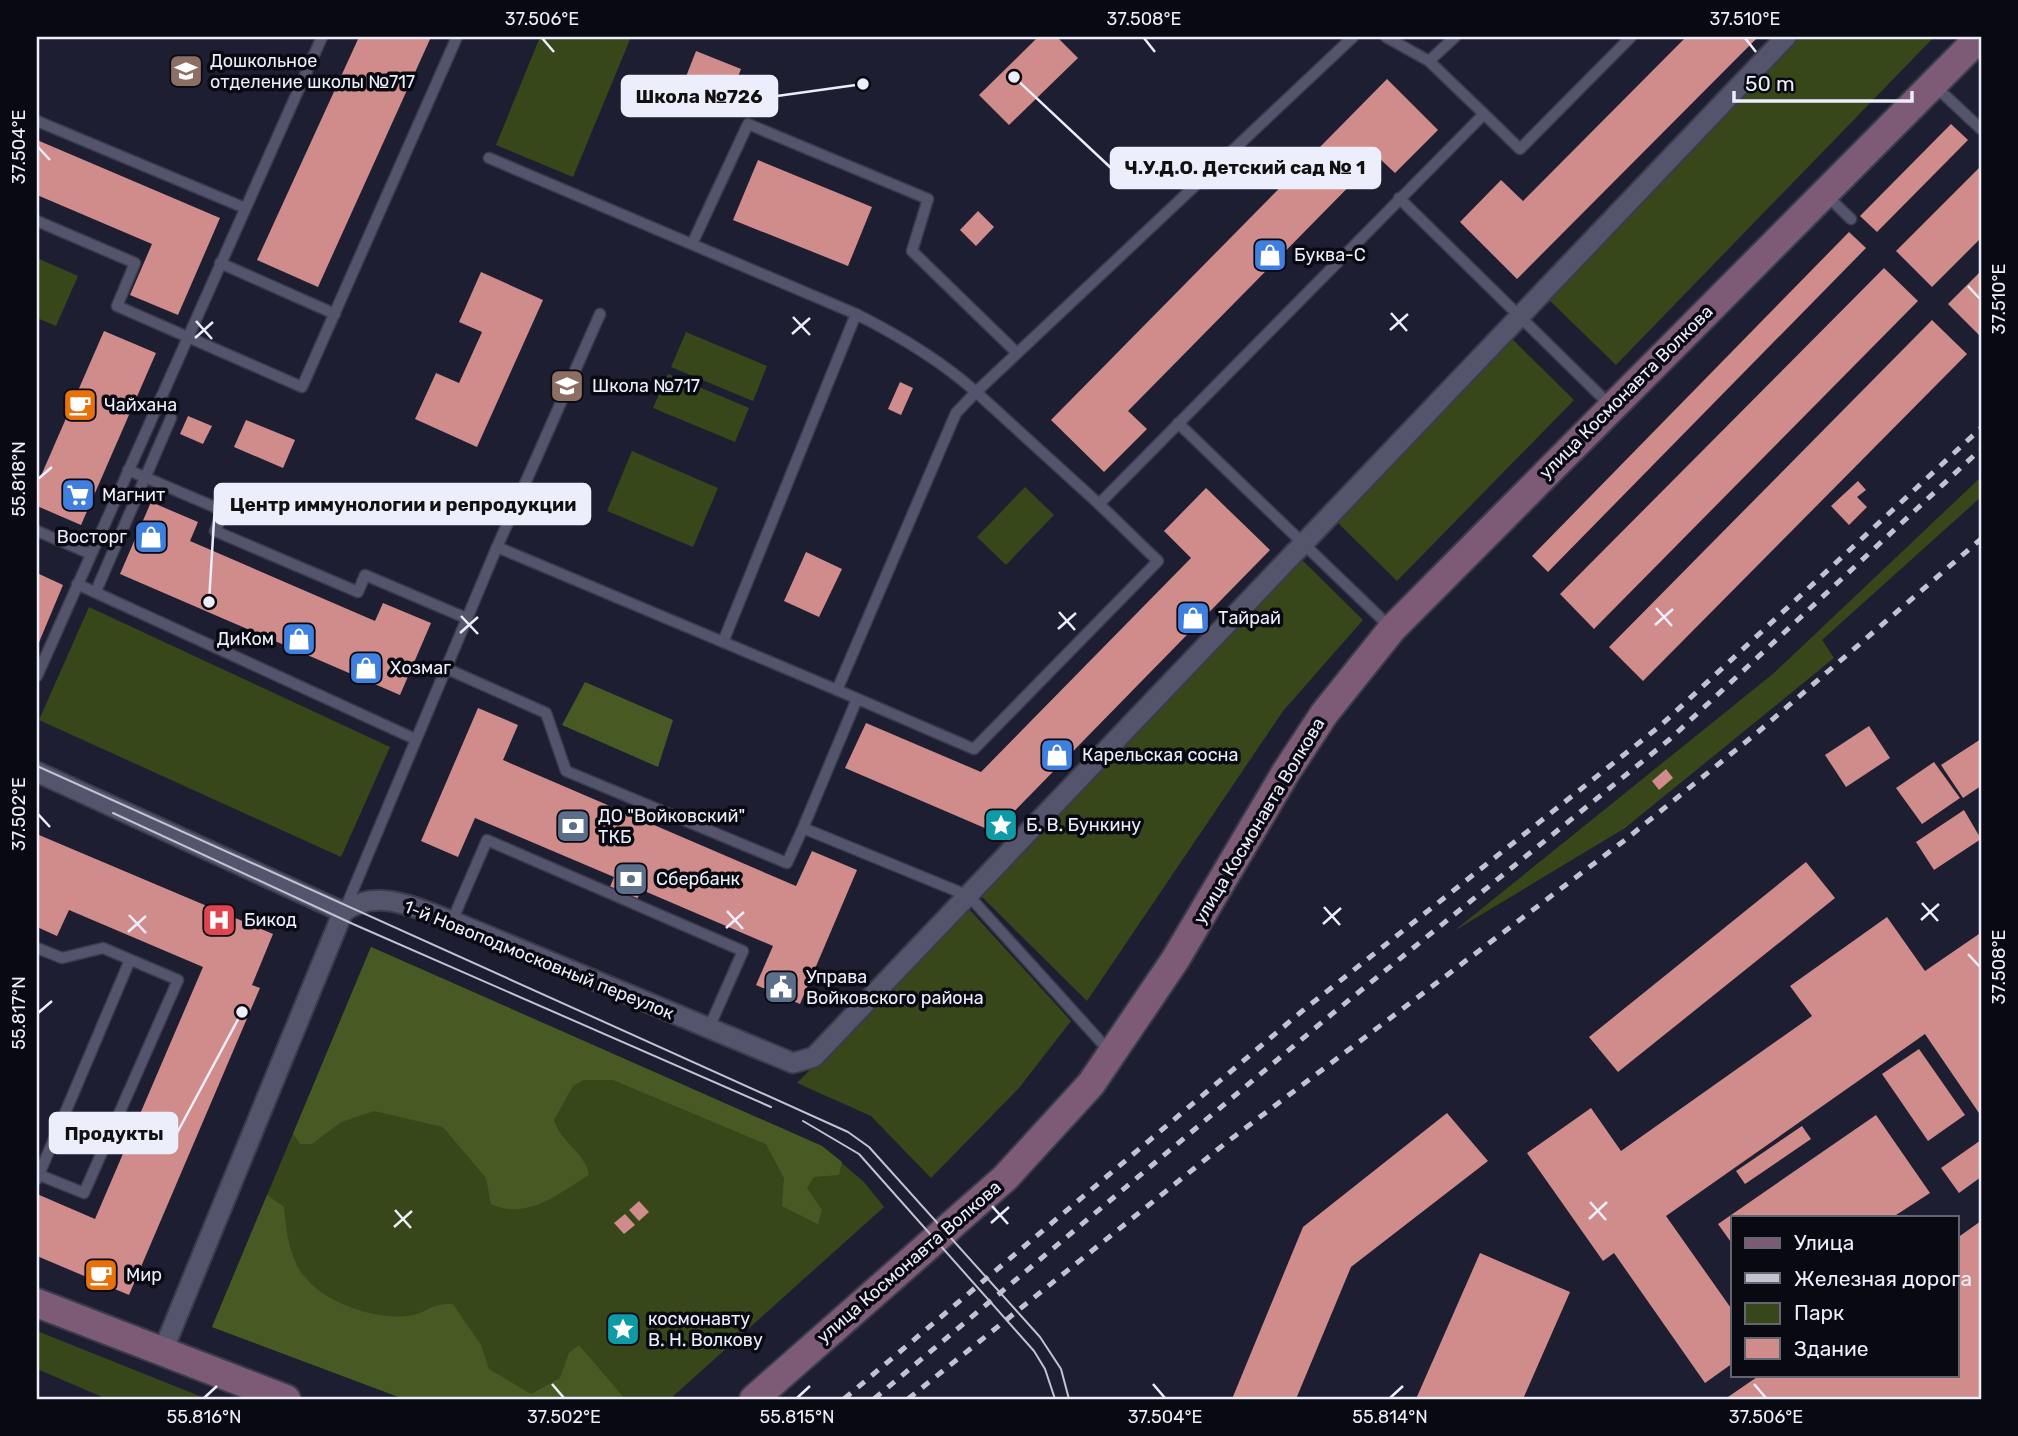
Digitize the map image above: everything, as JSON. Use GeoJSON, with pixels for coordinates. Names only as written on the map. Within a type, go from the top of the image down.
{"type":"FeatureCollection","features":[{"type":"Feature","properties":{"kind":"main road","name":"улица Космонавта Волкова"},"geometry":{"type":"LineString","coordinates":[[754,1399],[1005,1178],[1091,1084],[1175,960],[1286,772],[1324,714],[1392,629],[1980,37]]}},
{"type":"Feature","properties":{"kind":"main road"},"geometry":{"type":"LineString","coordinates":[[37,1303],[286,1399]]}},
{"type":"Feature","properties":{"kind":"street"},"geometry":{"type":"LineString","coordinates":[[969,896],[1786,37]]}},
{"type":"Feature","properties":{"kind":"street"},"geometry":{"type":"LineString","coordinates":[[37,772],[343,912],[162,1353]]}},
{"type":"Feature","properties":{"kind":"street","name":"1-й Новоподмосковный переулок"},"geometry":{"type":"LineString","coordinates":[[343,912],[358,901],[394,901],[452,921],[708,1030],[793,1063],[814,1057],[969,896]]}},
{"type":"Feature","properties":{"kind":"lane"},"geometry":{"type":"LineString","coordinates":[[37,676],[321,37]]}},
{"type":"Feature","properties":{"kind":"lane"},"geometry":{"type":"LineString","coordinates":[[37,220],[135,263],[117,306],[302,387],[457,37]]}},
{"type":"Feature","properties":{"kind":"lane"},"geometry":{"type":"LineString","coordinates":[[837,691],[956,413],[1353,37]]}},
{"type":"Feature","properties":{"kind":"lane"},"geometry":{"type":"LineString","coordinates":[[1386,37],[1429,61],[1520,149],[1631,37]]}},
{"type":"Feature","properties":{"kind":"lane"},"geometry":{"type":"LineString","coordinates":[[1429,61],[1455,37]]}},
{"type":"Feature","properties":{"kind":"lane"},"geometry":{"type":"LineString","coordinates":[[1933,84],[1981,129]]}},
{"type":"Feature","properties":{"kind":"lane"},"geometry":{"type":"LineString","coordinates":[[1099,504],[1484,114]]}},
{"type":"Feature","properties":{"kind":"lane"},"geometry":{"type":"LineString","coordinates":[[37,121],[245,208]]}},
{"type":"Feature","properties":{"kind":"lane"},"geometry":{"type":"LineString","coordinates":[[692,244],[748,124],[928,199],[912,251],[1017,353]]}},
{"type":"Feature","properties":{"kind":"lane"},"geometry":{"type":"LineString","coordinates":[[489,158],[856,314],[896,334],[950,369],[1158,561],[974,749],[497,547]]}},
{"type":"Feature","properties":{"kind":"lane"},"geometry":{"type":"LineString","coordinates":[[1825,193],[1851,219]]}},
{"type":"Feature","properties":{"kind":"lane"},"geometry":{"type":"LineString","coordinates":[[1399,198],[1612,407]]}},
{"type":"Feature","properties":{"kind":"lane"},"geometry":{"type":"LineString","coordinates":[[220,262],[335,314]]}},
{"type":"Feature","properties":{"kind":"lane"},"geometry":{"type":"LineString","coordinates":[[343,912],[466,618],[600,314]]}},
{"type":"Feature","properties":{"kind":"lane"},"geometry":{"type":"LineString","coordinates":[[723,642],[856,314]]}},
{"type":"Feature","properties":{"kind":"lane"},"geometry":{"type":"LineString","coordinates":[[96,591],[171,418]]}},
{"type":"Feature","properties":{"kind":"lane"},"geometry":{"type":"LineString","coordinates":[[1178,423],[1392,629]]}},
{"type":"Feature","properties":{"kind":"lane"},"geometry":{"type":"LineString","coordinates":[[128,470],[224,511],[215,531],[358,592],[365,575],[466,618]]}},
{"type":"Feature","properties":{"kind":"lane"},"geometry":{"type":"LineString","coordinates":[[37,531],[91,554]]}},
{"type":"Feature","properties":{"kind":"lane"},"geometry":{"type":"LineString","coordinates":[[77,584],[415,739]]}},
{"type":"Feature","properties":{"kind":"lane"},"geometry":{"type":"LineString","coordinates":[[445,667],[546,713],[566,771],[787,863],[857,699]]}},
{"type":"Feature","properties":{"kind":"lane"},"geometry":{"type":"LineString","coordinates":[[803,828],[969,896],[1112,1054]]}},
{"type":"Feature","properties":{"kind":"lane"},"geometry":{"type":"LineString","coordinates":[[452,921],[487,840],[500,845],[743,951],[708,1030]]}},
{"type":"Feature","properties":{"kind":"lane"},"geometry":{"type":"LineString","coordinates":[[37,948],[62,958],[103,948],[177,980],[84,1194],[37,1176],[130,960]]}},
{"type":"Feature","properties":{"kind":"green space"},"geometry":{"type":"Polygon","coordinates":[[[540,37],[631,37],[573,177],[496,145],[540,37]]]}},
{"type":"Feature","properties":{"kind":"green space"},"geometry":{"type":"Polygon","coordinates":[[[1794,37],[1934,37],[1616,365],[1544,295],[1794,37]]]}},
{"type":"Feature","properties":{"kind":"green space"},"geometry":{"type":"Polygon","coordinates":[[[37,258],[78,276],[56,326],[37,318],[37,258]]]}},
{"type":"Feature","properties":{"kind":"green space"},"geometry":{"type":"Polygon","coordinates":[[[686,332],[767,366],[753,401],[671,367],[686,332]]]}},
{"type":"Feature","properties":{"kind":"green space"},"geometry":{"type":"Polygon","coordinates":[[[1510,337],[1574,400],[1397,581],[1333,518],[1510,337]]]}},
{"type":"Feature","properties":{"kind":"green space"},"geometry":{"type":"Polygon","coordinates":[[[668,374],[749,408],[735,442],[653,408],[668,374]]]}},
{"type":"Feature","properties":{"kind":"green space"},"geometry":{"type":"Polygon","coordinates":[[[632,451],[718,488],[693,547],[607,511],[632,451]]]}},
{"type":"Feature","properties":{"kind":"green space"},"geometry":{"type":"Polygon","coordinates":[[[1981,477],[1981,497],[1822,640],[1834,658],[1625,828],[1454,931],[1774,673],[1981,477]]]}},
{"type":"Feature","properties":{"kind":"green space"},"geometry":{"type":"Polygon","coordinates":[[[1025,487],[1054,515],[1006,565],[977,537],[1025,487]]]}},
{"type":"Feature","properties":{"kind":"green space"},"geometry":{"type":"Polygon","coordinates":[[[1299,557],[1363,620],[1283,711],[1087,1001],[981,896],[1299,557]]]}},
{"type":"Feature","properties":{"kind":"green space"},"geometry":{"type":"Polygon","coordinates":[[[89,607],[390,747],[341,857],[39,720],[89,607]]]}},
{"type":"Feature","properties":{"kind":"green space"},"geometry":{"type":"Polygon","coordinates":[[[585,682],[673,720],[658,767],[562,725],[585,682]]]}},
{"type":"Feature","properties":{"kind":"green space"},"geometry":{"type":"Polygon","coordinates":[[[969,909],[1071,1021],[1019,1088],[931,1178],[871,1116],[797,1083],[969,909]]]}},
{"type":"Feature","properties":{"kind":"green space"},"geometry":{"type":"Polygon","coordinates":[[[371,947],[822,1146],[864,1182],[884,1207],[670,1399],[404,1399],[212,1327],[371,947]]]}},
{"type":"Feature","properties":{"kind":"green space"},"geometry":{"type":"Polygon","coordinates":[[[371,947],[822,1146],[842,1162],[839,1175],[814,1177],[807,1188],[822,1210],[818,1224],[782,1206],[784,1178],[766,1144],[613,1080],[584,1080],[573,1086],[554,1120],[562,1135],[583,1160],[589,1175],[554,1197],[530,1207],[504,1208],[491,1204],[486,1178],[443,1127],[374,1111],[341,1122],[312,1144],[300,1144],[293,1134],[371,947]]]}},
{"type":"Feature","properties":{"kind":"green space"},"geometry":{"type":"Polygon","coordinates":[[[267,1195],[284,1207],[290,1246],[299,1269],[332,1299],[363,1311],[394,1316],[414,1315],[439,1305],[453,1304],[481,1345],[489,1369],[531,1394],[560,1378],[569,1353],[579,1345],[625,1399],[404,1399],[212,1327],[267,1195]]]}},
{"type":"Feature","properties":{"kind":"green space"},"geometry":{"type":"Polygon","coordinates":[[[37,1331],[207,1399],[107,1399],[37,1369],[37,1331]]]}},
{"type":"Feature","properties":{"kind":"building"},"geometry":{"type":"Polygon","coordinates":[[[359,37],[431,37],[318,287],[257,260],[359,37]]]}},
{"type":"Feature","properties":{"kind":"building"},"geometry":{"type":"Polygon","coordinates":[[[1038,37],[1057,37],[1078,58],[1009,125],[979,95],[1038,37]]]}},
{"type":"Feature","properties":{"kind":"building"},"geometry":{"type":"Polygon","coordinates":[[[1686,37],[1758,37],[1517,279],[1460,222],[1501,180],[1523,201],[1686,37]]]}},
{"type":"Feature","properties":{"kind":"building"},"geometry":{"type":"Polygon","coordinates":[[[696,51],[741,69],[725,110],[680,92],[696,51]]]}},
{"type":"Feature","properties":{"kind":"building"},"geometry":{"type":"Polygon","coordinates":[[[1387,79],[1438,130],[1395,173],[1378,157],[1128,411],[1147,429],[1104,472],[1051,420],[1387,79]]]}},
{"type":"Feature","properties":{"kind":"building"},"geometry":{"type":"Polygon","coordinates":[[[1951,124],[1968,140],[1877,232],[1860,216],[1951,124]]]}},
{"type":"Feature","properties":{"kind":"building"},"geometry":{"type":"Polygon","coordinates":[[[37,140],[220,218],[178,315],[130,295],[152,244],[37,195],[37,140]]]}},
{"type":"Feature","properties":{"kind":"building"},"geometry":{"type":"Polygon","coordinates":[[[758,160],[872,207],[848,266],[733,220],[758,160]]]}},
{"type":"Feature","properties":{"kind":"building"},"geometry":{"type":"Polygon","coordinates":[[[1981,166],[1981,238],[1932,287],[1896,251],[1981,166]]]}},
{"type":"Feature","properties":{"kind":"building"},"geometry":{"type":"Polygon","coordinates":[[[978,211],[994,227],[976,246],[960,230],[978,211]]]}},
{"type":"Feature","properties":{"kind":"building"},"geometry":{"type":"Polygon","coordinates":[[[1849,232],[1866,248],[1548,572],[1532,556],[1849,232]]]}},
{"type":"Feature","properties":{"kind":"building"},"geometry":{"type":"Polygon","coordinates":[[[1884,268],[1918,301],[1594,629],[1560,594],[1884,268]]]}},
{"type":"Feature","properties":{"kind":"building"},"geometry":{"type":"Polygon","coordinates":[[[1981,271],[1981,337],[1948,304],[1981,271]]]}},
{"type":"Feature","properties":{"kind":"building"},"geometry":{"type":"Polygon","coordinates":[[[481,272],[543,300],[477,447],[415,419],[436,373],[459,383],[482,332],[459,322],[481,272]]]}},
{"type":"Feature","properties":{"kind":"building"},"geometry":{"type":"Polygon","coordinates":[[[1932,320],[1967,354],[1643,681],[1609,647],[1932,320]]]}},
{"type":"Feature","properties":{"kind":"building"},"geometry":{"type":"Polygon","coordinates":[[[104,331],[156,353],[81,525],[37,506],[37,485],[104,331]]]}},
{"type":"Feature","properties":{"kind":"building"},"geometry":{"type":"Polygon","coordinates":[[[900,382],[913,388],[901,415],[888,409],[900,382]]]}},
{"type":"Feature","properties":{"kind":"building"},"geometry":{"type":"Polygon","coordinates":[[[188,416],[212,426],[203,444],[180,434],[188,416]]]}},
{"type":"Feature","properties":{"kind":"building"},"geometry":{"type":"Polygon","coordinates":[[[246,420],[295,440],[283,468],[234,447],[246,420]]]}},
{"type":"Feature","properties":{"kind":"building"},"geometry":{"type":"Polygon","coordinates":[[[1858,481],[1866,490],[1857,497],[1867,507],[1849,525],[1831,506],[1858,481]]]}},
{"type":"Feature","properties":{"kind":"building"},"geometry":{"type":"Polygon","coordinates":[[[1206,488],[1270,550],[994,832],[845,768],[866,723],[981,772],[1191,558],[1164,531],[1206,488]]]}},
{"type":"Feature","properties":{"kind":"building"},"geometry":{"type":"Polygon","coordinates":[[[151,502],[198,522],[190,541],[375,621],[383,603],[431,623],[400,695],[120,574],[151,502]]]}},
{"type":"Feature","properties":{"kind":"building"},"geometry":{"type":"Polygon","coordinates":[[[806,552],[842,569],[819,617],[784,601],[806,552]]]}},
{"type":"Feature","properties":{"kind":"building"},"geometry":{"type":"Polygon","coordinates":[[[37,573],[63,585],[37,647],[37,573]]]}},
{"type":"Feature","properties":{"kind":"building"},"geometry":{"type":"Polygon","coordinates":[[[478,708],[518,725],[503,760],[796,886],[812,851],[857,870],[800,1004],[756,985],[773,946],[642,890],[637,899],[610,887],[614,877],[475,818],[458,857],[421,841],[478,708]]]}},
{"type":"Feature","properties":{"kind":"building"},"geometry":{"type":"Polygon","coordinates":[[[1869,726],[1890,758],[1846,787],[1825,755],[1869,726]]]}},
{"type":"Feature","properties":{"kind":"building"},"geometry":{"type":"Polygon","coordinates":[[[1981,739],[1981,786],[1963,798],[1941,765],[1981,739]]]}},
{"type":"Feature","properties":{"kind":"building"},"geometry":{"type":"Polygon","coordinates":[[[1934,762],[1960,798],[1922,824],[1896,788],[1934,762]]]}},
{"type":"Feature","properties":{"kind":"building"},"geometry":{"type":"Polygon","coordinates":[[[1666,769],[1673,778],[1659,790],[1652,781],[1666,769]]]}},
{"type":"Feature","properties":{"kind":"building"},"geometry":{"type":"Polygon","coordinates":[[[1964,810],[1981,839],[1934,870],[1916,842],[1964,810]]]}},
{"type":"Feature","properties":{"kind":"building"},"geometry":{"type":"Polygon","coordinates":[[[39,835],[273,934],[252,985],[260,988],[129,1295],[37,1256],[37,1194],[95,1219],[203,967],[69,910],[57,936],[37,927],[39,835]]]}},
{"type":"Feature","properties":{"kind":"building"},"geometry":{"type":"Polygon","coordinates":[[[1806,862],[1835,898],[1618,1072],[1589,1037],[1806,862]]]}},
{"type":"Feature","properties":{"kind":"building"},"geometry":{"type":"Polygon","coordinates":[[[1887,917],[1925,971],[1979,934],[1981,1116],[1925,1034],[1666,1216],[1731,1308],[1731,1364],[1705,1383],[1614,1253],[1603,1261],[1527,1153],[1591,1108],[1621,1151],[1812,1016],[1790,986],[1887,917]]]}},
{"type":"Feature","properties":{"kind":"building"},"geometry":{"type":"Polygon","coordinates":[[[1919,1049],[1965,1115],[1928,1141],[1882,1074],[1919,1049]]]}},
{"type":"Feature","properties":{"kind":"building"},"geometry":{"type":"Polygon","coordinates":[[[1447,1113],[1488,1161],[1351,1267],[1296,1399],[1232,1399],[1303,1227],[1447,1113]]]}},
{"type":"Feature","properties":{"kind":"building"},"geometry":{"type":"Polygon","coordinates":[[[1876,1115],[1930,1193],[1895,1216],[1731,1216],[1731,1242],[1718,1224],[1876,1115]]]}},
{"type":"Feature","properties":{"kind":"building"},"geometry":{"type":"Polygon","coordinates":[[[1802,1126],[1811,1139],[1745,1184],[1736,1171],[1802,1126]]]}},
{"type":"Feature","properties":{"kind":"building"},"geometry":{"type":"Polygon","coordinates":[[[1981,1140],[1981,1177],[1959,1193],[1941,1168],[1981,1140]]]}},
{"type":"Feature","properties":{"kind":"building"},"geometry":{"type":"Polygon","coordinates":[[[639,1201],[649,1212],[639,1221],[629,1210],[639,1201]]]}},
{"type":"Feature","properties":{"kind":"building"},"geometry":{"type":"Polygon","coordinates":[[[625,1214],[635,1225],[624,1234],[614,1223],[625,1214]]]}},
{"type":"Feature","properties":{"kind":"building"},"geometry":{"type":"Polygon","coordinates":[[[1981,1221],[1981,1399],[1725,1399],[1759,1376],[1958,1376],[1958,1237],[1981,1221]]]}},
{"type":"Feature","properties":{"kind":"building"},"geometry":{"type":"Polygon","coordinates":[[[1480,1253],[1570,1292],[1523,1399],[1416,1399],[1480,1253]]]}},
{"type":"Feature","properties":{"kind":"tram line"},"geometry":{"type":"LineString","coordinates":[[37,766],[848,1132],[869,1147],[1040,1337],[1061,1369],[1069,1399]]}},
{"type":"Feature","properties":{"kind":"tram line"},"geometry":{"type":"LineString","coordinates":[[113,813],[353,924],[771,1107]]}},
{"type":"Feature","properties":{"kind":"tram line"},"geometry":{"type":"LineString","coordinates":[[803,1121],[859,1154],[1034,1351],[1045,1369],[1055,1399]]}},
{"type":"Feature","properties":{"kind":"railway"},"geometry":{"type":"LineString","coordinates":[[844,1399],[1301,1012],[1660,726],[1981,428]]}},
{"type":"Feature","properties":{"kind":"railway"},"geometry":{"type":"LineString","coordinates":[[874,1399],[1327,1018],[1670,739],[1981,449]]}},
{"type":"Feature","properties":{"kind":"railway"},"geometry":{"type":"LineString","coordinates":[[908,1399],[1227,1142],[1625,840],[1758,732],[1981,539]]}},
{"type":"Feature","properties":{"kind":"place","name":"Дошкольное отделение школы №717"},"geometry":{"type":"Point","coordinates":[186,71]}},
{"type":"Feature","properties":{"kind":"place","name":"Ч.У.Д.О. Детский сад № 1"},"geometry":{"type":"Point","coordinates":[1014,77]}},
{"type":"Feature","properties":{"kind":"place","name":"Школа №726"},"geometry":{"type":"Point","coordinates":[863,84]}},
{"type":"Feature","properties":{"kind":"place","name":"Буква-С"},"geometry":{"type":"Point","coordinates":[1270,255]}},
{"type":"Feature","properties":{"kind":"place","name":"Школа №717"},"geometry":{"type":"Point","coordinates":[567,386]}},
{"type":"Feature","properties":{"kind":"place","name":"Чайхана"},"geometry":{"type":"Point","coordinates":[80,405]}},
{"type":"Feature","properties":{"kind":"place","name":"Магнит"},"geometry":{"type":"Point","coordinates":[78,495]}},
{"type":"Feature","properties":{"kind":"place","name":"Восторг"},"geometry":{"type":"Point","coordinates":[151,537]}},
{"type":"Feature","properties":{"kind":"place","name":"Центр иммунологии и репродукции"},"geometry":{"type":"Point","coordinates":[209,602]}},
{"type":"Feature","properties":{"kind":"place","name":"Тайрай"},"geometry":{"type":"Point","coordinates":[1193,618]}},
{"type":"Feature","properties":{"kind":"place","name":"ДиКом"},"geometry":{"type":"Point","coordinates":[299,639]}},
{"type":"Feature","properties":{"kind":"place","name":"Хозмаг"},"geometry":{"type":"Point","coordinates":[366,668]}},
{"type":"Feature","properties":{"kind":"place","name":"Карельская сосна"},"geometry":{"type":"Point","coordinates":[1057,755]}},
{"type":"Feature","properties":{"kind":"place","name":"Б. В. Бункину"},"geometry":{"type":"Point","coordinates":[1001,825]}},
{"type":"Feature","properties":{"kind":"place","name":"ДО \"Войковский\" ТКБ"},"geometry":{"type":"Point","coordinates":[573,826]}},
{"type":"Feature","properties":{"kind":"place","name":"Сбербанк"},"geometry":{"type":"Point","coordinates":[631,879]}},
{"type":"Feature","properties":{"kind":"place","name":"Бикод"},"geometry":{"type":"Point","coordinates":[219,920]}},
{"type":"Feature","properties":{"kind":"place","name":"Управа Войковского района"},"geometry":{"type":"Point","coordinates":[781,987]}},
{"type":"Feature","properties":{"kind":"place","name":"Продукты"},"geometry":{"type":"Point","coordinates":[242,1012]}},
{"type":"Feature","properties":{"kind":"place","name":"Мир"},"geometry":{"type":"Point","coordinates":[101,1275]}},
{"type":"Feature","properties":{"kind":"place","name":"космонавту В. Н. Волкову"},"geometry":{"type":"Point","coordinates":[623,1329]}}]}
